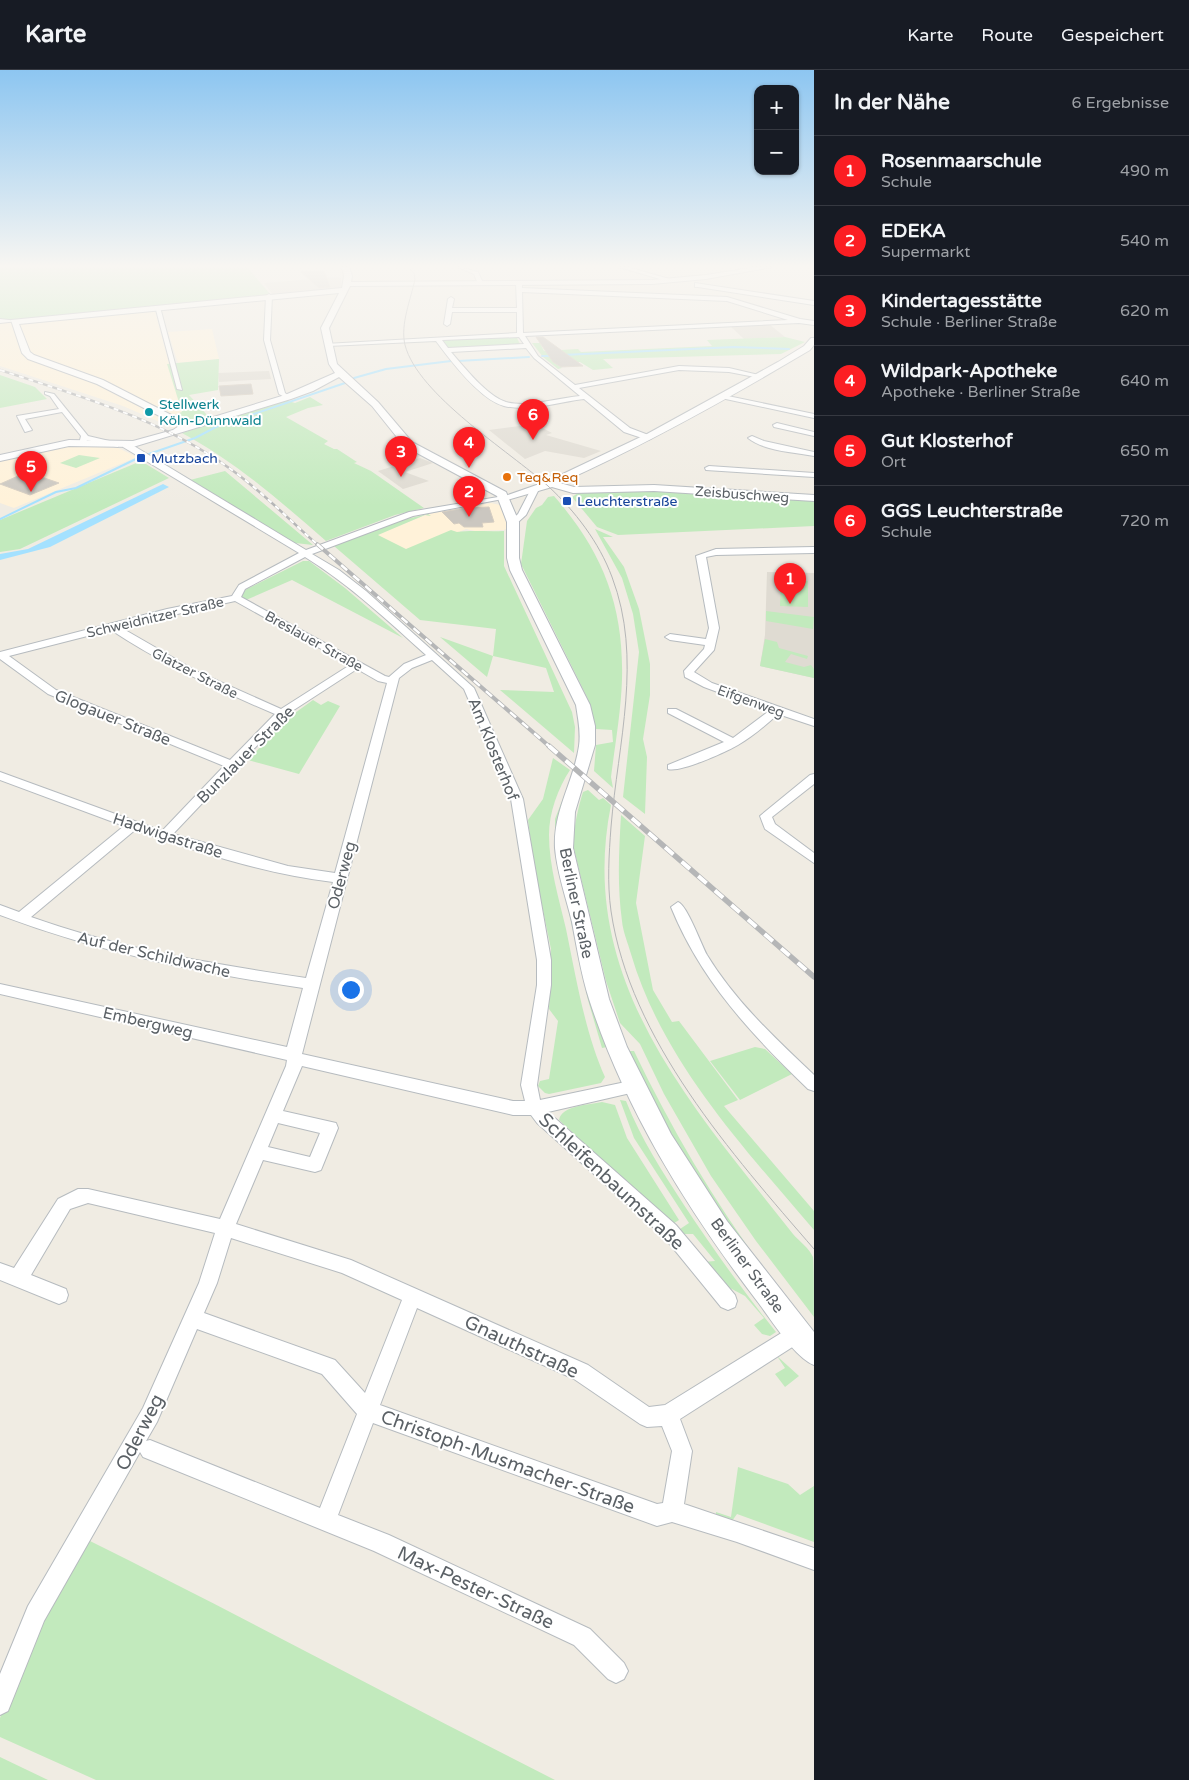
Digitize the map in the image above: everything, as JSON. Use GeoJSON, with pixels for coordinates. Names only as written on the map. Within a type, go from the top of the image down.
{"type":"FeatureCollection","features":[{"type":"Feature","properties":{"kind":"main road"},"geometry":{"type":"LineString","coordinates":[[24,347],[31,358],[100,382],[186,426]]}},
{"type":"Feature","properties":{"kind":"main road"},"geometry":{"type":"LineString","coordinates":[[329,347],[333,364],[341,374],[371,400],[408,444],[489,486],[504,498]]}},
{"type":"Feature","properties":{"kind":"main road"},"geometry":{"type":"LineString","coordinates":[[0,458],[83,439],[126,445],[177,432],[186,426],[227,417],[288,397],[310,389],[332,376],[341,374]]}},
{"type":"Feature","properties":{"kind":"main road","name":"Berliner Straße"},"geometry":{"type":"LineString","coordinates":[[504,498],[513,522],[513,558],[516,570],[585,712],[587,752],[565,820],[564,849],[599,998],[635,1086],[654,1125],[706,1208],[814,1352]]}},
{"type":"Feature","properties":{"kind":"street"},"geometry":{"type":"LineString","coordinates":[[168,347],[180,389]]}},
{"type":"Feature","properties":{"kind":"street"},"geometry":{"type":"LineString","coordinates":[[269,347],[282,394],[288,397]]}},
{"type":"Feature","properties":{"kind":"street"},"geometry":{"type":"LineString","coordinates":[[444,347],[454,361],[502,404],[517,405],[585,397]]}},
{"type":"Feature","properties":{"kind":"street"},"geometry":{"type":"LineString","coordinates":[[446,350],[510,347]]}},
{"type":"Feature","properties":{"kind":"street"},"geometry":{"type":"LineString","coordinates":[[527,347],[535,357],[627,430],[648,438]]}},
{"type":"Feature","properties":{"kind":"street"},"geometry":{"type":"LineString","coordinates":[[504,498],[551,483],[648,438],[724,397],[808,347]]}},
{"type":"Feature","properties":{"kind":"street"},"geometry":{"type":"LineString","coordinates":[[573,387],[680,368],[729,370],[760,376]]}},
{"type":"Feature","properties":{"kind":"street"},"geometry":{"type":"LineString","coordinates":[[47,393],[52,395],[64,410],[83,439]]}},
{"type":"Feature","properties":{"kind":"street"},"geometry":{"type":"LineString","coordinates":[[724,397],[814,416]]}},
{"type":"Feature","properties":{"kind":"street"},"geometry":{"type":"LineString","coordinates":[[13,409],[28,430]]}},
{"type":"Feature","properties":{"kind":"street"},"geometry":{"type":"LineString","coordinates":[[20,418],[64,410]]}},
{"type":"Feature","properties":{"kind":"street"},"geometry":{"type":"LineString","coordinates":[[776,425],[814,434]]}},
{"type":"Feature","properties":{"kind":"street"},"geometry":{"type":"LineString","coordinates":[[752,438],[762,443],[814,454]]}},
{"type":"Feature","properties":{"kind":"street","name":"Am Klosterhof"},"geometry":{"type":"LineString","coordinates":[[126,445],[132,451],[176,474],[353,585],[460,678],[473,695],[516,799],[544,960],[544,985],[529,1085],[530,1096],[535,1108]]}},
{"type":"Feature","properties":{"kind":"street"},"geometry":{"type":"LineString","coordinates":[[709,468],[814,475]]}},
{"type":"Feature","properties":{"kind":"street","name":"Zeisbuschweg"},"geometry":{"type":"LineString","coordinates":[[551,483],[573,490],[654,488],[814,498]]}},
{"type":"Feature","properties":{"kind":"street"},"geometry":{"type":"LineString","coordinates":[[513,522],[522,515],[535,489]]}},
{"type":"Feature","properties":{"kind":"street","name":"Schweidnitzer Straße"},"geometry":{"type":"LineString","coordinates":[[1,655],[112,626],[236,598],[237,592],[242,587],[326,545],[412,514],[504,498]]}},
{"type":"Feature","properties":{"kind":"street"},"geometry":{"type":"LineString","coordinates":[[690,675],[689,671],[709,650],[714,628],[713,612],[700,560],[701,556],[707,553],[814,550]]}},
{"type":"Feature","properties":{"kind":"street","name":"Breslauer Straße"},"geometry":{"type":"LineString","coordinates":[[236,598],[382,679],[393,681]]}},
{"type":"Feature","properties":{"kind":"street","name":"Glatzer Straße"},"geometry":{"type":"LineString","coordinates":[[112,626],[141,646],[185,670],[282,713]]}},
{"type":"Feature","properties":{"kind":"street"},"geometry":{"type":"LineString","coordinates":[[670,637],[711,644]]}},
{"type":"Feature","properties":{"kind":"street","name":"Glogauer Straße"},"geometry":{"type":"LineString","coordinates":[[1,655],[41,686],[52,692],[232,765]]}},
{"type":"Feature","properties":{"kind":"street"},"geometry":{"type":"LineString","coordinates":[[393,681],[398,672],[416,662],[434,656]]}},
{"type":"Feature","properties":{"kind":"street","name":"Bunzlauer Straße"},"geometry":{"type":"LineString","coordinates":[[165,835],[282,713],[357,665]]}},
{"type":"Feature","properties":{"kind":"street","name":"Eifgenweg"},"geometry":{"type":"LineString","coordinates":[[690,675],[708,685],[814,723]]}},
{"type":"Feature","properties":{"kind":"street","name":"Oderweg"},"geometry":{"type":"LineString","coordinates":[[0,1703],[36,1614],[150,1415],[208,1283],[225,1229],[294,1066],[295,1046],[393,681]]}},
{"type":"Feature","properties":{"kind":"street"},"geometry":{"type":"LineString","coordinates":[[672,767],[734,743],[763,723],[775,710]]}},
{"type":"Feature","properties":{"kind":"street"},"geometry":{"type":"LineString","coordinates":[[672,711],[734,743]]}},
{"type":"Feature","properties":{"kind":"street","name":"Hadwigastraße"},"geometry":{"type":"LineString","coordinates":[[0,776],[165,835],[274,868],[340,878]]}},
{"type":"Feature","properties":{"kind":"street"},"geometry":{"type":"LineString","coordinates":[[814,778],[766,816],[769,826],[814,859]]}},
{"type":"Feature","properties":{"kind":"street"},"geometry":{"type":"LineString","coordinates":[[21,918],[134,824]]}},
{"type":"Feature","properties":{"kind":"street"},"geometry":{"type":"LineString","coordinates":[[678,907],[694,941],[728,994],[762,1034],[814,1085]]}},
{"type":"Feature","properties":{"kind":"street","name":"Auf der Schildwache"},"geometry":{"type":"LineString","coordinates":[[0,910],[143,954],[204,968],[312,984]]}},
{"type":"Feature","properties":{"kind":"street","name":"Embergweg"},"geometry":{"type":"LineString","coordinates":[[0,989],[287,1053],[295,1057]]}},
{"type":"Feature","properties":{"kind":"street","name":"Schleifenbaumstraße"},"geometry":{"type":"LineString","coordinates":[[295,1057],[513,1108],[535,1108],[635,1086]]}},
{"type":"Feature","properties":{"kind":"street","name":"Schleifenbaumstraße"},"geometry":{"type":"LineString","coordinates":[[535,1108],[554,1128],[670,1231],[728,1301]]}},
{"type":"Feature","properties":{"kind":"street"},"geometry":{"type":"LineString","coordinates":[[259,1152],[316,1165],[330,1128],[274,1116]]}},
{"type":"Feature","properties":{"kind":"street","name":"Gnauthstraße"},"geometry":{"type":"LineString","coordinates":[[18,1279],[64,1204],[78,1197],[88,1196],[207,1223],[345,1266],[581,1372],[647,1417],[668,1415]]}},
{"type":"Feature","properties":{"kind":"street"},"geometry":{"type":"LineString","coordinates":[[0,1271],[59,1295]]}},
{"type":"Feature","properties":{"kind":"street"},"geometry":{"type":"LineString","coordinates":[[325,1521],[413,1295]]}},
{"type":"Feature","properties":{"kind":"street","name":"Christoph-Musmacher-Straße"},"geometry":{"type":"LineString","coordinates":[[192,1318],[328,1367],[368,1410],[657,1515],[672,1511],[737,1531],[814,1559]]}},
{"type":"Feature","properties":{"kind":"street"},"geometry":{"type":"LineString","coordinates":[[672,1511],[682,1451],[668,1415],[798,1333]]}},
{"type":"Feature","properties":{"kind":"street","name":"Max-Pester-Straße"},"geometry":{"type":"LineString","coordinates":[[150,1450],[381,1543],[582,1637],[616,1671]]}},
{"type":"Feature","properties":{"kind":"shaded area"},"geometry":{"type":"Polygon","coordinates":[[[0,347],[164,347],[182,412],[175,415],[198,423],[176,429],[123,406],[0,366],[0,347]]]}},
{"type":"Feature","properties":{"kind":"shaded area"},"geometry":{"type":"Polygon","coordinates":[[[173,347],[216,347],[219,359],[178,363],[173,347]]]}},
{"type":"Feature","properties":{"kind":"shaded area"},"geometry":{"type":"Polygon","coordinates":[[[269,371],[271,379],[219,382],[218,373],[269,371]]]}},
{"type":"Feature","properties":{"kind":"shaded area"},"geometry":{"type":"Polygon","coordinates":[[[535,424],[552,433],[546,435],[601,451],[584,458],[545,451],[525,459],[489,430],[535,424]]]}},
{"type":"Feature","properties":{"kind":"shaded area"},"geometry":{"type":"Polygon","coordinates":[[[61,447],[118,448],[137,457],[14,508],[0,503],[0,461],[61,447]]]}},
{"type":"Feature","properties":{"kind":"shaded area"},"geometry":{"type":"Polygon","coordinates":[[[420,458],[433,463],[405,472],[429,481],[403,489],[378,471],[420,458]]]}},
{"type":"Feature","properties":{"kind":"shaded area"},"geometry":{"type":"Polygon","coordinates":[[[491,503],[500,505],[508,528],[504,530],[475,531],[466,529],[405,555],[369,538],[428,514],[491,503]]]}},
{"type":"Feature","properties":{"kind":"shaded area"},"geometry":{"type":"Polygon","coordinates":[[[767,572],[814,573],[814,678],[760,666],[765,635],[767,572]]]}},
{"type":"Feature","properties":{"kind":"green space"},"geometry":{"type":"Polygon","coordinates":[[[535,347],[542,347],[544,351],[578,349],[581,352],[695,347],[795,347],[781,354],[603,359],[613,368],[593,370],[580,362],[558,365],[562,368],[558,369],[543,357],[535,347]]]}},
{"type":"Feature","properties":{"kind":"green space"},"geometry":{"type":"Polygon","coordinates":[[[219,359],[218,390],[189,395],[207,415],[215,418],[190,422],[174,415],[182,412],[167,364],[219,359]]]}},
{"type":"Feature","properties":{"kind":"green space"},"geometry":{"type":"Polygon","coordinates":[[[0,375],[35,387],[47,399],[0,408],[0,375]]]}},
{"type":"Feature","properties":{"kind":"green space"},"geometry":{"type":"Polygon","coordinates":[[[310,397],[323,405],[308,408],[286,417],[328,441],[324,444],[337,449],[357,462],[354,463],[371,471],[424,508],[395,515],[326,541],[239,469],[182,433],[285,400],[295,403],[310,397]]]}},
{"type":"Feature","properties":{"kind":"green space"},"geometry":{"type":"Polygon","coordinates":[[[275,400],[231,415],[217,417],[275,400]]]}},
{"type":"Feature","properties":{"kind":"green space"},"geometry":{"type":"Polygon","coordinates":[[[79,455],[100,458],[76,468],[60,463],[79,455]]]}},
{"type":"Feature","properties":{"kind":"green space"},"geometry":{"type":"Polygon","coordinates":[[[141,461],[169,478],[20,549],[0,552],[0,520],[141,461]]]}},
{"type":"Feature","properties":{"kind":"green space"},"geometry":{"type":"Polygon","coordinates":[[[225,471],[313,545],[295,543],[190,480],[225,471]]]}},
{"type":"Feature","properties":{"kind":"green space"},"geometry":{"type":"Polygon","coordinates":[[[639,490],[814,500],[814,526],[618,535],[597,527],[572,497],[578,493],[639,490]]]}},
{"type":"Feature","properties":{"kind":"green space"},"geometry":{"type":"Polygon","coordinates":[[[554,496],[585,537],[597,559],[607,580],[619,627],[622,652],[622,679],[611,777],[613,788],[594,771],[596,745],[613,742],[612,730],[596,729],[588,699],[521,564],[527,521],[536,508],[542,505],[548,497],[554,496]]]}},
{"type":"Feature","properties":{"kind":"green space"},"geometry":{"type":"Polygon","coordinates":[[[428,514],[431,516],[425,515],[378,535],[406,549],[451,530],[457,532],[504,531],[504,566],[572,712],[575,727],[574,753],[500,690],[554,692],[546,668],[493,656],[496,629],[420,620],[334,546],[402,520],[428,514]]]}},
{"type":"Feature","properties":{"kind":"green space"},"geometry":{"type":"Polygon","coordinates":[[[595,529],[613,537],[603,537],[624,567],[639,609],[650,664],[650,695],[643,739],[647,757],[645,814],[623,797],[639,652],[633,614],[622,578],[595,529]]]}},
{"type":"Feature","properties":{"kind":"green space"},"geometry":{"type":"Polygon","coordinates":[[[303,561],[309,561],[345,588],[403,638],[292,580],[246,600],[242,597],[243,592],[247,589],[303,561]]]}},
{"type":"Feature","properties":{"kind":"green space"},"geometry":{"type":"Polygon","coordinates":[[[781,578],[808,581],[808,607],[780,606],[781,578]]]}},
{"type":"Feature","properties":{"kind":"green space"},"geometry":{"type":"Polygon","coordinates":[[[766,611],[814,617],[813,629],[766,621],[766,611]]]}},
{"type":"Feature","properties":{"kind":"green space"},"geometry":{"type":"Polygon","coordinates":[[[440,637],[493,656],[487,677],[440,637]]]}},
{"type":"Feature","properties":{"kind":"green space"},"geometry":{"type":"Polygon","coordinates":[[[765,639],[777,642],[779,648],[808,656],[807,659],[791,654],[785,662],[804,667],[811,665],[814,669],[814,678],[760,666],[765,639]]]}},
{"type":"Feature","properties":{"kind":"green space"},"geometry":{"type":"Polygon","coordinates":[[[313,700],[321,705],[328,701],[340,706],[299,774],[248,760],[288,718],[313,700]]]}},
{"type":"Feature","properties":{"kind":"green space"},"geometry":{"type":"Polygon","coordinates":[[[553,758],[570,770],[558,793],[552,810],[549,827],[549,847],[577,985],[592,1042],[605,1077],[601,1083],[549,1094],[545,1093],[538,1086],[540,1081],[549,1079],[558,1021],[549,1009],[551,949],[534,867],[528,820],[543,799],[553,758]]]}},
{"type":"Feature","properties":{"kind":"green space"},"geometry":{"type":"Polygon","coordinates":[[[571,778],[563,803],[607,1047],[602,1048],[588,1000],[555,848],[555,819],[571,778]]]}},
{"type":"Feature","properties":{"kind":"green space"},"geometry":{"type":"Polygon","coordinates":[[[588,790],[599,800],[603,798],[611,805],[605,857],[607,907],[616,954],[632,999],[654,1042],[679,1084],[739,1166],[813,1257],[814,1317],[756,1241],[711,1176],[664,1094],[640,1044],[620,1023],[606,981],[574,849],[577,814],[583,792],[588,790]]]}},
{"type":"Feature","properties":{"kind":"green space"},"geometry":{"type":"Polygon","coordinates":[[[621,815],[645,836],[636,903],[653,990],[672,1022],[679,1021],[738,1100],[724,1106],[814,1211],[814,1230],[760,1167],[708,1101],[684,1066],[663,1030],[645,993],[624,933],[620,908],[619,854],[621,815]]]}},
{"type":"Feature","properties":{"kind":"green space"},"geometry":{"type":"Polygon","coordinates":[[[755,1047],[765,1049],[792,1074],[740,1100],[710,1061],[755,1047]]]}},
{"type":"Feature","properties":{"kind":"green space"},"geometry":{"type":"Polygon","coordinates":[[[629,1051],[634,1051],[672,1125],[715,1197],[762,1266],[814,1331],[814,1339],[742,1246],[672,1137],[629,1051]]]}},
{"type":"Feature","properties":{"kind":"green space"},"geometry":{"type":"Polygon","coordinates":[[[620,1100],[626,1101],[652,1154],[717,1254],[776,1332],[770,1336],[762,1334],[754,1325],[764,1318],[745,1296],[728,1287],[703,1262],[715,1261],[693,1234],[680,1234],[677,1231],[689,1223],[634,1138],[620,1100]]]}},
{"type":"Feature","properties":{"kind":"green space"},"geometry":{"type":"Polygon","coordinates":[[[602,1102],[615,1105],[627,1138],[679,1220],[671,1225],[559,1120],[565,1111],[583,1105],[602,1102]]]}},
{"type":"Feature","properties":{"kind":"green space"},"geometry":{"type":"Polygon","coordinates":[[[777,1356],[799,1376],[785,1387],[775,1374],[785,1368],[777,1356]]]}},
{"type":"Feature","properties":{"kind":"green space"},"geometry":{"type":"Polygon","coordinates":[[[738,1467],[788,1484],[800,1495],[814,1486],[814,1542],[737,1514],[732,1521],[716,1515],[716,1512],[731,1517],[738,1467]]]}},
{"type":"Feature","properties":{"kind":"green space"},"geometry":{"type":"Polygon","coordinates":[[[88,1540],[555,1780],[96,1780],[0,1737],[0,1718],[15,1678],[44,1618],[88,1540]]]}},
{"type":"Feature","properties":{"kind":"green space"},"geometry":{"type":"Polygon","coordinates":[[[0,1757],[48,1780],[0,1780],[0,1757]]]}},
{"type":"Feature","properties":{"kind":"water"},"geometry":{"type":"Polygon","coordinates":[[[163,484],[169,487],[50,547],[0,560],[0,554],[28,549],[163,484]]]}},
{"type":"Feature","properties":{"kind":"building"},"geometry":{"type":"Polygon","coordinates":[[[543,347],[557,347],[583,366],[561,367],[553,362],[543,347]]]}},
{"type":"Feature","properties":{"kind":"building"},"geometry":{"type":"Polygon","coordinates":[[[251,384],[253,394],[221,396],[219,386],[251,384]]]}},
{"type":"Feature","properties":{"kind":"building"},"geometry":{"type":"Polygon","coordinates":[[[27,472],[59,483],[30,495],[0,484],[27,472]]]}},
{"type":"Feature","properties":{"kind":"building"},"geometry":{"type":"Polygon","coordinates":[[[489,507],[494,522],[482,523],[483,527],[464,527],[459,523],[454,524],[442,512],[465,508],[489,507]]]}},
{"type":"Feature","properties":{"kind":"waterway","name":"Mutzbach"},"geometry":{"type":"LineString","coordinates":[[562,355],[734,347],[789,349]]}},
{"type":"Feature","properties":{"kind":"waterway","name":"Mutzbach"},"geometry":{"type":"LineString","coordinates":[[542,356],[552,356]]}},
{"type":"Feature","properties":{"kind":"waterway","name":"Mutzbach"},"geometry":{"type":"LineString","coordinates":[[458,361],[529,357]]}},
{"type":"Feature","properties":{"kind":"waterway","name":"Mutzbach"},"geometry":{"type":"LineString","coordinates":[[354,378],[386,369],[451,361]]}},
{"type":"Feature","properties":{"kind":"waterway","name":"Mutzbach"},"geometry":{"type":"LineString","coordinates":[[146,455],[195,438],[216,427],[345,383]]}},
{"type":"Feature","properties":{"kind":"waterway","name":"Mutzbach"},"geometry":{"type":"LineString","coordinates":[[0,519],[56,492],[76,488],[138,458]]}},
{"type":"Feature","properties":{"kind":"tram line"},"geometry":{"type":"LineString","coordinates":[[406,347],[413,364],[427,383],[446,402],[548,486],[568,506],[593,539],[607,564],[621,608],[626,639],[626,701],[614,795],[609,869],[611,911],[622,959],[639,1005],[662,1050],[689,1093],[750,1174],[814,1249]]}},
{"type":"Feature","properties":{"kind":"railway"},"geometry":{"type":"LineString","coordinates":[[0,370],[119,410],[176,436],[203,451],[241,477],[264,495],[318,545]]}},
{"type":"Feature","properties":{"kind":"railway"},"geometry":{"type":"LineString","coordinates":[[317,544],[550,747]]}},
{"type":"Feature","properties":{"kind":"railway"},"geometry":{"type":"LineString","coordinates":[[549,746],[814,977]]}},
{"type":"Feature","properties":{"kind":"place","name":"Stellwerk Köln-Dünnwald"},"geometry":{"type":"Point","coordinates":[149,412]}},
{"type":"Feature","properties":{"kind":"place","name":"GGS Leuchterstraße"},"geometry":{"type":"Point","coordinates":[533,440]}},
{"type":"Feature","properties":{"kind":"place","name":"Mutzbach"},"geometry":{"type":"Point","coordinates":[141,458]}},
{"type":"Feature","properties":{"kind":"place","name":"Wildpark-Apotheke"},"geometry":{"type":"Point","coordinates":[469,468]}},
{"type":"Feature","properties":{"kind":"place","name":"Kindertagesstätte"},"geometry":{"type":"Point","coordinates":[401,477]}},
{"type":"Feature","properties":{"kind":"place","name":"Teq&Req"},"geometry":{"type":"Point","coordinates":[507,477]}},
{"type":"Feature","properties":{"kind":"place","name":"Gut Klosterhof"},"geometry":{"type":"Point","coordinates":[31,492]}},
{"type":"Feature","properties":{"kind":"place","name":"Leuchterstraße"},"geometry":{"type":"Point","coordinates":[567,501]}},
{"type":"Feature","properties":{"kind":"place","name":"EDEKA"},"geometry":{"type":"Point","coordinates":[469,517]}},
{"type":"Feature","properties":{"kind":"place","name":"Rosenmaarschule"},"geometry":{"type":"Point","coordinates":[790,604]}}]}
